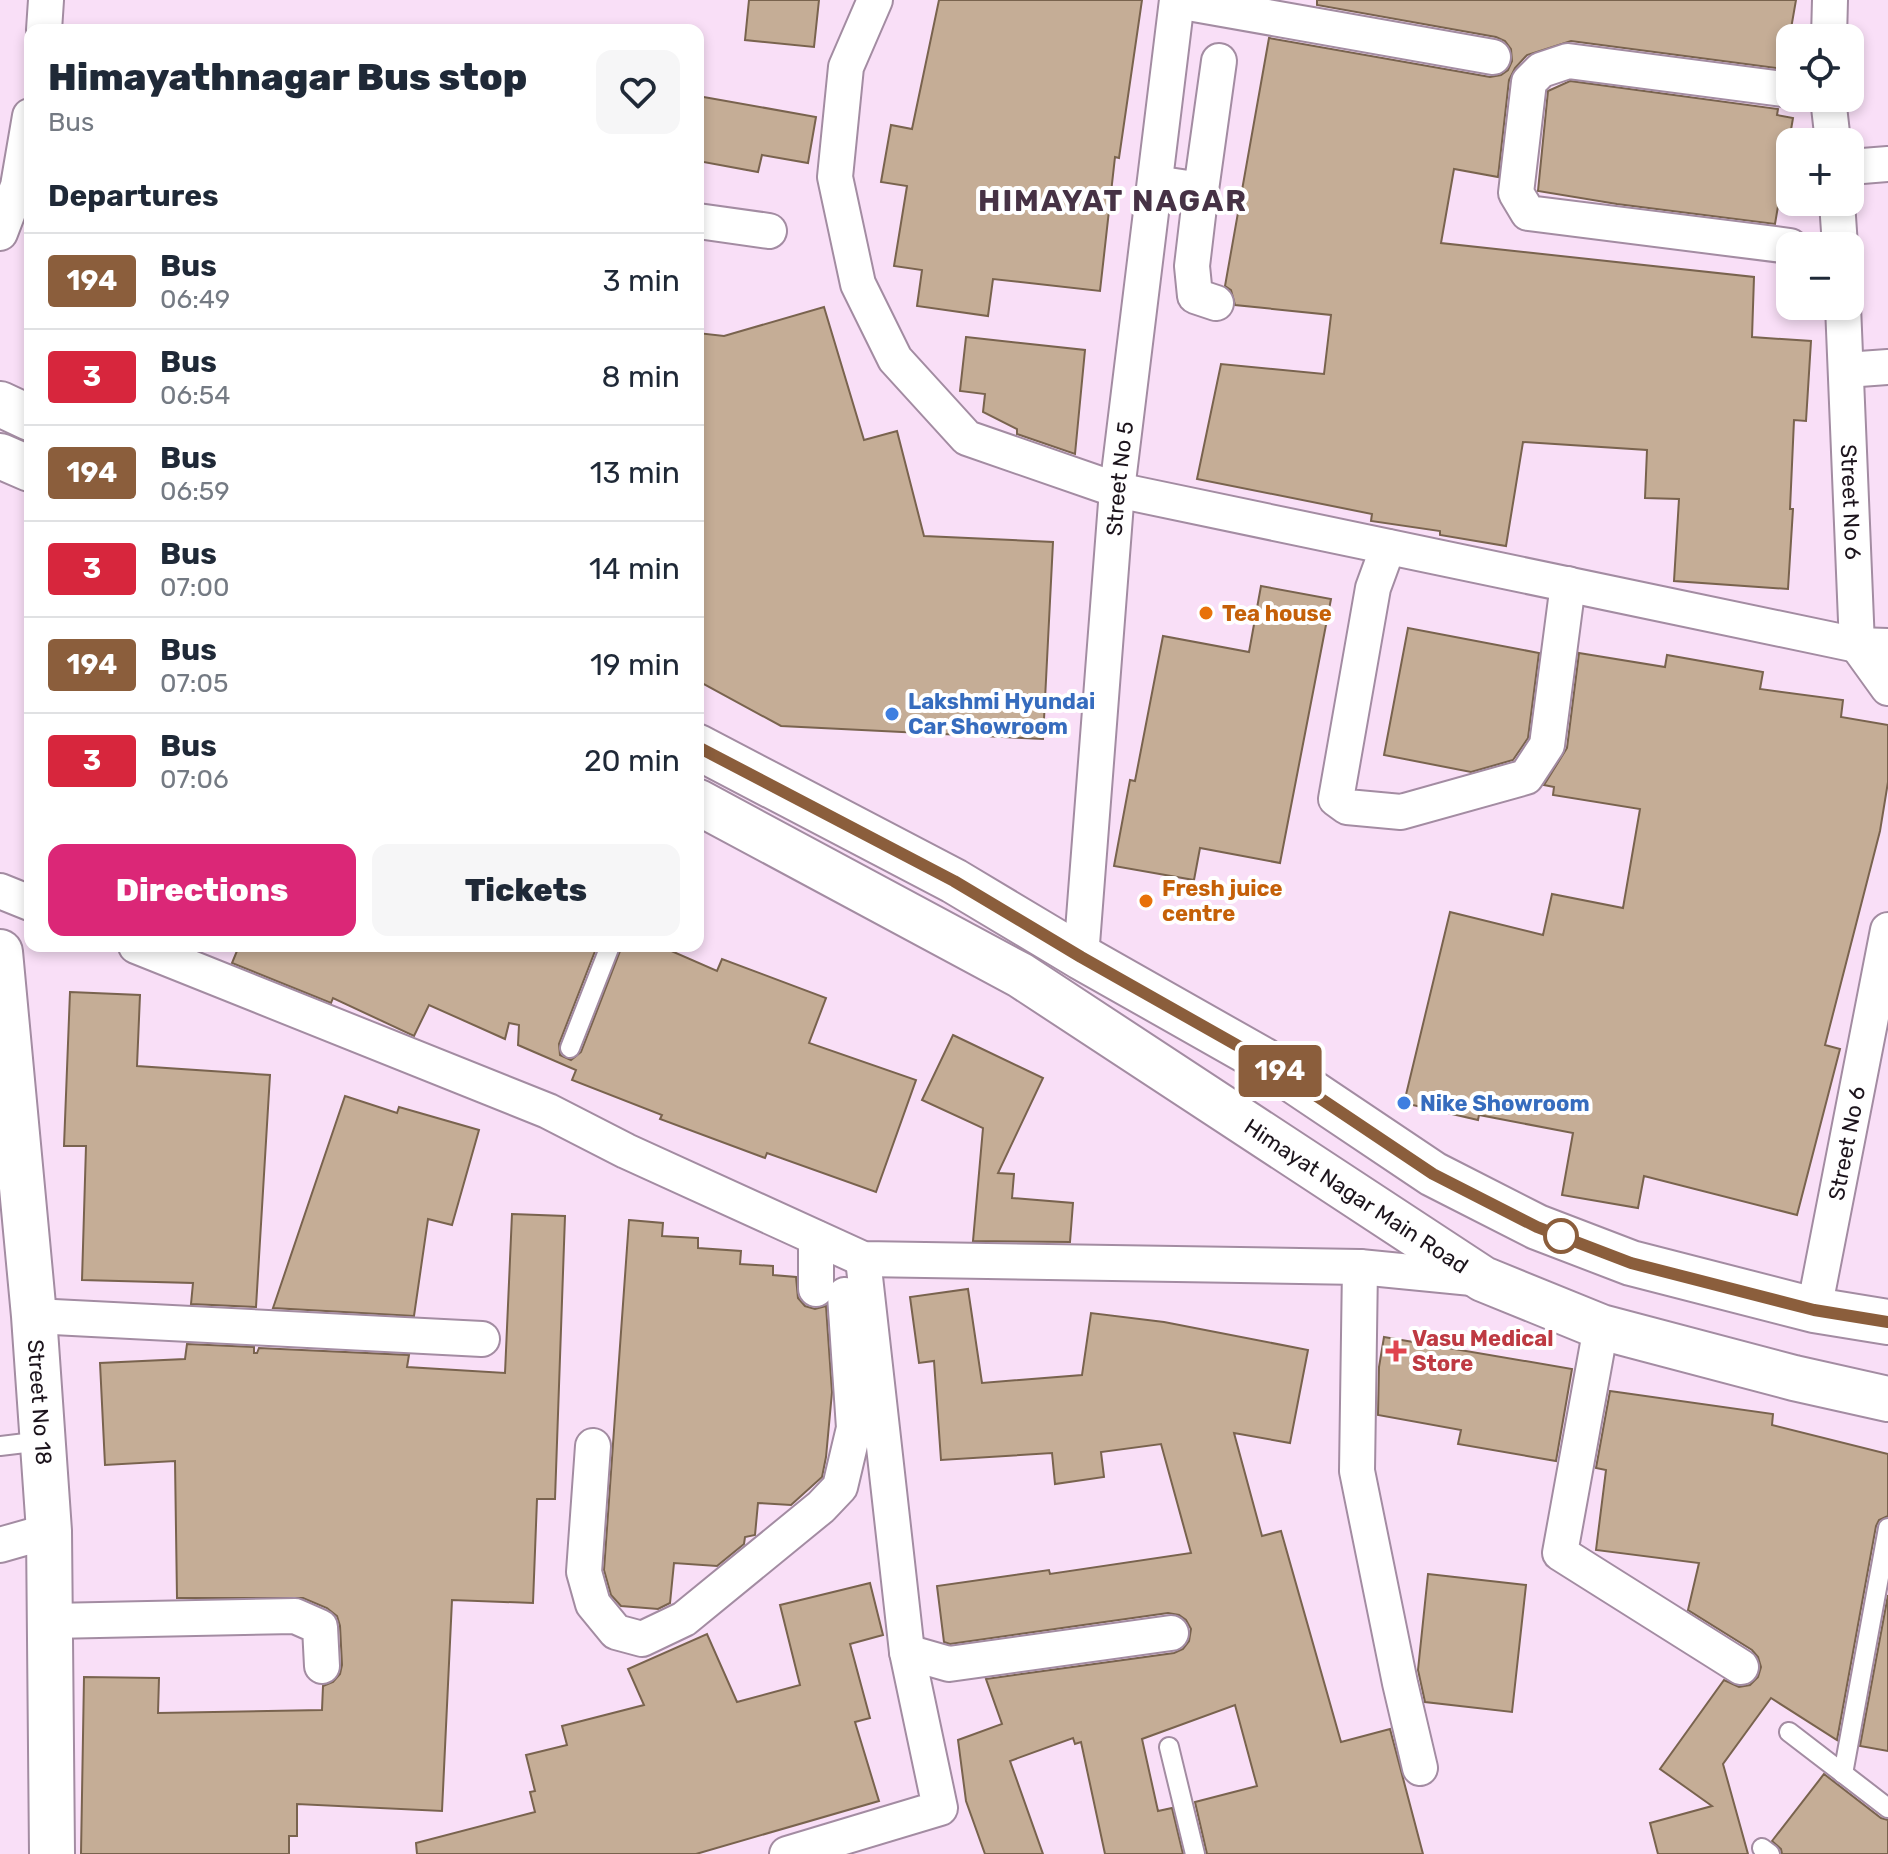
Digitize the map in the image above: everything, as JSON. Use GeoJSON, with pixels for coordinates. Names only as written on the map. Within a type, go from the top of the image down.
{"type":"FeatureCollection","features":[{"type":"Feature","properties":{"kind":"main road"},"geometry":{"type":"LineString","coordinates":[[0,404],[24,415]]}},
{"type":"Feature","properties":{"kind":"main road"},"geometry":{"type":"LineString","coordinates":[[0,456],[24,466]]}},
{"type":"Feature","properties":{"kind":"main road"},"geometry":{"type":"LineString","coordinates":[[704,750],[954,881],[1263,1060],[1433,1174],[1537,1227],[1631,1263],[1814,1310],[1888,1322]]}},
{"type":"Feature","properties":{"kind":"main road","name":"Himayat Nagar Main Road"},"geometry":{"type":"LineString","coordinates":[[704,805],[1020,975],[1483,1279],[1601,1327],[1794,1378],[1888,1399]]}},
{"type":"Feature","properties":{"kind":"main road","name":"Street No 18"},"geometry":{"type":"LineString","coordinates":[[0,952],[34,1316],[21,1444],[49,1531],[52,1854]]}},
{"type":"Feature","properties":{"kind":"street"},"geometry":{"type":"LineString","coordinates":[[875,0],[846,67],[835,177],[858,284],[895,359],[967,438],[1117,490],[1873,646],[1888,688]]}},
{"type":"Feature","properties":{"kind":"street"},"geometry":{"type":"LineString","coordinates":[[1829,24],[1830,0]]}},
{"type":"Feature","properties":{"kind":"street"},"geometry":{"type":"LineString","coordinates":[[1177,1],[1493,57]]}},
{"type":"Feature","properties":{"kind":"street","name":"Street No 5"},"geometry":{"type":"LineString","coordinates":[[1081,957],[1117,490],[1177,1]]}},
{"type":"Feature","properties":{"kind":"street"},"geometry":{"type":"LineString","coordinates":[[1216,303],[1195,296],[1192,266],[1219,61]]}},
{"type":"Feature","properties":{"kind":"street"},"geometry":{"type":"LineString","coordinates":[[1776,88],[1568,61],[1541,70],[1529,82],[1516,193],[1528,213],[1776,244]]}},
{"type":"Feature","properties":{"kind":"street"},"geometry":{"type":"LineString","coordinates":[[3,218],[18,186],[24,151]]}},
{"type":"Feature","properties":{"kind":"street"},"geometry":{"type":"LineString","coordinates":[[1864,166],[1888,164]]}},
{"type":"Feature","properties":{"kind":"street"},"geometry":{"type":"LineString","coordinates":[[1155,183],[1201,190]]}},
{"type":"Feature","properties":{"kind":"street"},"geometry":{"type":"LineString","coordinates":[[704,222],[769,231]]}},
{"type":"Feature","properties":{"kind":"street","name":"Street No 6"},"geometry":{"type":"LineString","coordinates":[[1844,320],[1873,646]]}},
{"type":"Feature","properties":{"kind":"street"},"geometry":{"type":"LineString","coordinates":[[1846,370],[1888,367]]}},
{"type":"Feature","properties":{"kind":"street"},"geometry":{"type":"LineString","coordinates":[[1388,547],[1373,588],[1336,799],[1347,807],[1401,812],[1526,777],[1547,745],[1568,584]]}},
{"type":"Feature","properties":{"kind":"street"},"geometry":{"type":"LineString","coordinates":[[0,891],[24,901]]}},
{"type":"Feature","properties":{"kind":"street","name":"Street No 6"},"geometry":{"type":"LineString","coordinates":[[1814,1310],[1888,930]]}},
{"type":"Feature","properties":{"kind":"street"},"geometry":{"type":"LineString","coordinates":[[151,952],[548,1111],[626,1151],[840,1249],[1360,1267],[1483,1279]]}},
{"type":"Feature","properties":{"kind":"street"},"geometry":{"type":"LineString","coordinates":[[816,1289],[840,1249]]}},
{"type":"Feature","properties":{"kind":"street"},"geometry":{"type":"LineString","coordinates":[[593,1446],[584,1572],[593,1604],[616,1632],[642,1639],[684,1619],[821,1507],[840,1487],[854,1428],[840,1249]]}},
{"type":"Feature","properties":{"kind":"street"},"geometry":{"type":"LineString","coordinates":[[787,1854],[940,1808],[907,1652],[840,1249]]}},
{"type":"Feature","properties":{"kind":"street"},"geometry":{"type":"LineString","coordinates":[[1360,1267],[1357,1471],[1420,1768]]}},
{"type":"Feature","properties":{"kind":"street"},"geometry":{"type":"LineString","coordinates":[[34,1316],[482,1339]]}},
{"type":"Feature","properties":{"kind":"street"},"geometry":{"type":"LineString","coordinates":[[1601,1327],[1560,1553],[1741,1667]]}},
{"type":"Feature","properties":{"kind":"street"},"geometry":{"type":"LineString","coordinates":[[0,1545],[49,1531]]}},
{"type":"Feature","properties":{"kind":"street"},"geometry":{"type":"LineString","coordinates":[[51,1621],[295,1616],[320,1627],[322,1666]]}},
{"type":"Feature","properties":{"kind":"street"},"geometry":{"type":"LineString","coordinates":[[907,1652],[949,1664],[1171,1633]]}},
{"type":"Feature","properties":{"kind":"lane"},"geometry":{"type":"LineString","coordinates":[[570,1048],[608,952]]}},
{"type":"Feature","properties":{"kind":"lane"},"geometry":{"type":"LineString","coordinates":[[1843,1774],[1888,1528]]}},
{"type":"Feature","properties":{"kind":"lane"},"geometry":{"type":"LineString","coordinates":[[1789,1732],[1888,1808]]}},
{"type":"Feature","properties":{"kind":"lane"},"geometry":{"type":"LineString","coordinates":[[1169,1747],[1195,1854]]}},
{"type":"Feature","properties":{"kind":"building"},"geometry":{"type":"Polygon","coordinates":[[[749,0],[819,0],[814,47],[745,40],[749,0]]]}},
{"type":"Feature","properties":{"kind":"building"},"geometry":{"type":"Polygon","coordinates":[[[939,0],[1142,0],[1119,158],[1115,157],[1100,291],[993,279],[988,316],[917,306],[922,270],[894,266],[907,186],[881,182],[891,125],[912,129],[939,0]]]}},
{"type":"Feature","properties":{"kind":"building"},"geometry":{"type":"Polygon","coordinates":[[[1317,0],[1796,0],[1792,24],[1776,24],[1776,68],[1571,41],[1527,55],[1509,80],[1498,177],[1454,169],[1441,243],[1754,277],[1752,337],[1811,341],[1806,421],[1794,420],[1788,589],[1674,581],[1679,499],[1645,498],[1647,450],[1523,442],[1506,546],[1440,535],[1440,531],[1371,521],[1372,514],[1197,479],[1221,364],[1324,374],[1331,315],[1235,305],[1231,290],[1225,286],[1269,38],[1490,77],[1508,70],[1512,61],[1511,49],[1505,41],[1496,37],[1317,5],[1317,0]]]}},
{"type":"Feature","properties":{"kind":"building"},"geometry":{"type":"Polygon","coordinates":[[[1570,81],[1776,109],[1777,115],[1793,118],[1791,128],[1776,128],[1775,224],[1538,191],[1548,91],[1570,81]]]}},
{"type":"Feature","properties":{"kind":"building"},"geometry":{"type":"Polygon","coordinates":[[[704,97],[816,117],[808,163],[762,155],[758,172],[704,162],[704,97]]]}},
{"type":"Feature","properties":{"kind":"building"},"geometry":{"type":"Polygon","coordinates":[[[824,307],[864,440],[897,431],[924,536],[1053,542],[1043,739],[781,726],[704,684],[704,334],[724,336],[824,307]]]}},
{"type":"Feature","properties":{"kind":"building"},"geometry":{"type":"Polygon","coordinates":[[[966,337],[1085,350],[1075,454],[1017,434],[1017,429],[983,412],[985,394],[960,391],[966,337]]]}},
{"type":"Feature","properties":{"kind":"building"},"geometry":{"type":"Polygon","coordinates":[[[1261,586],[1331,599],[1280,863],[1200,848],[1194,880],[1114,866],[1130,780],[1135,781],[1163,636],[1249,652],[1261,586]]]}},
{"type":"Feature","properties":{"kind":"building"},"geometry":{"type":"Polygon","coordinates":[[[1408,628],[1539,653],[1528,738],[1513,760],[1471,772],[1384,755],[1408,628]]]}},
{"type":"Feature","properties":{"kind":"building"},"geometry":{"type":"Polygon","coordinates":[[[1579,653],[1665,667],[1667,655],[1763,672],[1760,689],[1843,700],[1841,717],[1888,725],[1888,782],[1880,831],[1825,1045],[1840,1049],[1797,1215],[1644,1176],[1638,1208],[1562,1195],[1573,1133],[1479,1115],[1478,1120],[1404,1103],[1450,912],[1543,935],[1552,894],[1623,908],[1640,809],[1553,795],[1554,787],[1544,785],[1567,748],[1579,653]]]}},
{"type":"Feature","properties":{"kind":"building"},"geometry":{"type":"Polygon","coordinates":[[[237,952],[595,952],[559,1044],[560,1055],[571,1060],[581,1052],[620,952],[674,952],[717,971],[722,959],[826,998],[809,1043],[916,1080],[876,1192],[767,1153],[765,1158],[660,1119],[662,1115],[572,1080],[576,1070],[518,1045],[519,1025],[509,1023],[505,1039],[429,1005],[414,1036],[333,998],[331,1003],[232,963],[237,952]]]}},
{"type":"Feature","properties":{"kind":"building"},"geometry":{"type":"Polygon","coordinates":[[[70,992],[140,995],[137,1066],[270,1075],[256,1307],[191,1304],[193,1283],[82,1280],[86,1146],[64,1146],[70,992]]]}},
{"type":"Feature","properties":{"kind":"building"},"geometry":{"type":"Polygon","coordinates":[[[953,1035],[1043,1078],[998,1173],[1014,1174],[1012,1198],[1073,1203],[1070,1242],[973,1241],[983,1128],[922,1100],[953,1035]]]}},
{"type":"Feature","properties":{"kind":"building"},"geometry":{"type":"Polygon","coordinates":[[[345,1096],[397,1113],[399,1107],[479,1130],[452,1225],[428,1219],[414,1316],[273,1308],[345,1096]]]}},
{"type":"Feature","properties":{"kind":"building"},"geometry":{"type":"Polygon","coordinates":[[[512,1214],[565,1216],[555,1499],[537,1499],[533,1603],[452,1600],[442,1811],[297,1804],[297,1836],[289,1836],[289,1854],[81,1854],[84,1677],[159,1678],[158,1713],[322,1710],[323,1686],[333,1682],[340,1674],[342,1665],[337,1616],[303,1598],[177,1598],[175,1461],[105,1465],[100,1363],[185,1359],[187,1344],[254,1347],[254,1353],[259,1348],[409,1355],[407,1367],[505,1373],[512,1214]]]}},
{"type":"Feature","properties":{"kind":"building"},"geometry":{"type":"Polygon","coordinates":[[[629,1220],[663,1223],[662,1236],[698,1238],[698,1248],[741,1251],[740,1264],[773,1266],[773,1275],[796,1277],[798,1298],[805,1306],[815,1309],[826,1306],[832,1392],[822,1477],[791,1505],[758,1503],[755,1535],[745,1537],[744,1544],[717,1566],[674,1563],[670,1603],[658,1609],[621,1606],[611,1595],[604,1570],[629,1220]]]}},
{"type":"Feature","properties":{"kind":"building"},"geometry":{"type":"Polygon","coordinates":[[[968,1289],[982,1383],[1082,1375],[1091,1313],[1164,1322],[1308,1350],[1290,1443],[1234,1433],[1262,1536],[1281,1531],[1341,1742],[1390,1729],[1423,1854],[1207,1854],[1195,1802],[1257,1786],[1235,1705],[1142,1739],[1158,1811],[1172,1808],[1183,1854],[1105,1854],[1081,1742],[1075,1744],[1073,1738],[1010,1761],[1043,1854],[985,1854],[966,1801],[958,1740],[1002,1724],[986,1679],[1174,1653],[1183,1649],[1189,1641],[1191,1629],[1179,1615],[1168,1613],[950,1644],[944,1642],[937,1586],[1049,1570],[1050,1574],[1191,1553],[1161,1444],[1101,1452],[1104,1477],[1055,1484],[1052,1453],[941,1460],[934,1361],[919,1363],[910,1297],[968,1289]]]}},
{"type":"Feature","properties":{"kind":"building"},"geometry":{"type":"Polygon","coordinates":[[[1384,1337],[1572,1369],[1556,1461],[1458,1444],[1461,1430],[1378,1415],[1379,1367],[1384,1337]]]}},
{"type":"Feature","properties":{"kind":"building"},"geometry":{"type":"Polygon","coordinates":[[[1610,1391],[1773,1414],[1772,1425],[1888,1454],[1888,1516],[1879,1520],[1876,1526],[1837,1740],[1771,1698],[1723,1764],[1748,1854],[1658,1854],[1650,1823],[1712,1806],[1660,1769],[1724,1680],[1739,1687],[1750,1685],[1758,1677],[1761,1667],[1752,1650],[1688,1610],[1699,1563],[1596,1550],[1606,1470],[1596,1468],[1610,1391]]]}},
{"type":"Feature","properties":{"kind":"building"},"geometry":{"type":"Polygon","coordinates":[[[1428,1574],[1526,1585],[1512,1712],[1425,1702],[1418,1670],[1428,1574]]]}},
{"type":"Feature","properties":{"kind":"building"},"geometry":{"type":"Polygon","coordinates":[[[870,1583],[883,1635],[850,1644],[870,1718],[855,1722],[879,1801],[696,1854],[417,1854],[416,1843],[535,1812],[530,1792],[535,1791],[526,1755],[567,1745],[562,1726],[644,1705],[628,1669],[707,1634],[737,1702],[800,1685],[780,1605],[870,1583]]]}},
{"type":"Feature","properties":{"kind":"building"},"geometry":{"type":"Polygon","coordinates":[[[1888,1595],[1888,1751],[1860,1746],[1888,1595]]]}},
{"type":"Feature","properties":{"kind":"building"},"geometry":{"type":"Polygon","coordinates":[[[1824,1774],[1881,1818],[1888,1820],[1888,1854],[1782,1854],[1772,1841],[1824,1774]]]}},
{"type":"Feature","properties":{"kind":"bus line","name":"194"},"geometry":{"type":"LineString","coordinates":[[704,750],[954,881],[1263,1060],[1433,1174],[1537,1227],[1631,1263],[1814,1310],[1888,1322]]}},
{"type":"Feature","properties":{"kind":"place","name":"Tea house"},"geometry":{"type":"Point","coordinates":[1206,613]}},
{"type":"Feature","properties":{"kind":"place","name":"Lakshmi Hyundai Car Showroom"},"geometry":{"type":"Point","coordinates":[892,714]}},
{"type":"Feature","properties":{"kind":"place","name":"Fresh juice centre"},"geometry":{"type":"Point","coordinates":[1146,901]}},
{"type":"Feature","properties":{"kind":"place","name":"Nike Showroom"},"geometry":{"type":"Point","coordinates":[1404,1103]}},
{"type":"Feature","properties":{"kind":"place","name":"Vasu Medical Store"},"geometry":{"type":"Point","coordinates":[1396,1351]}},
{"type":"Feature","properties":{"kind":"district","name":"HIMAYAT NAGAR"},"geometry":{"type":"Point","coordinates":[1113,201]}}]}
